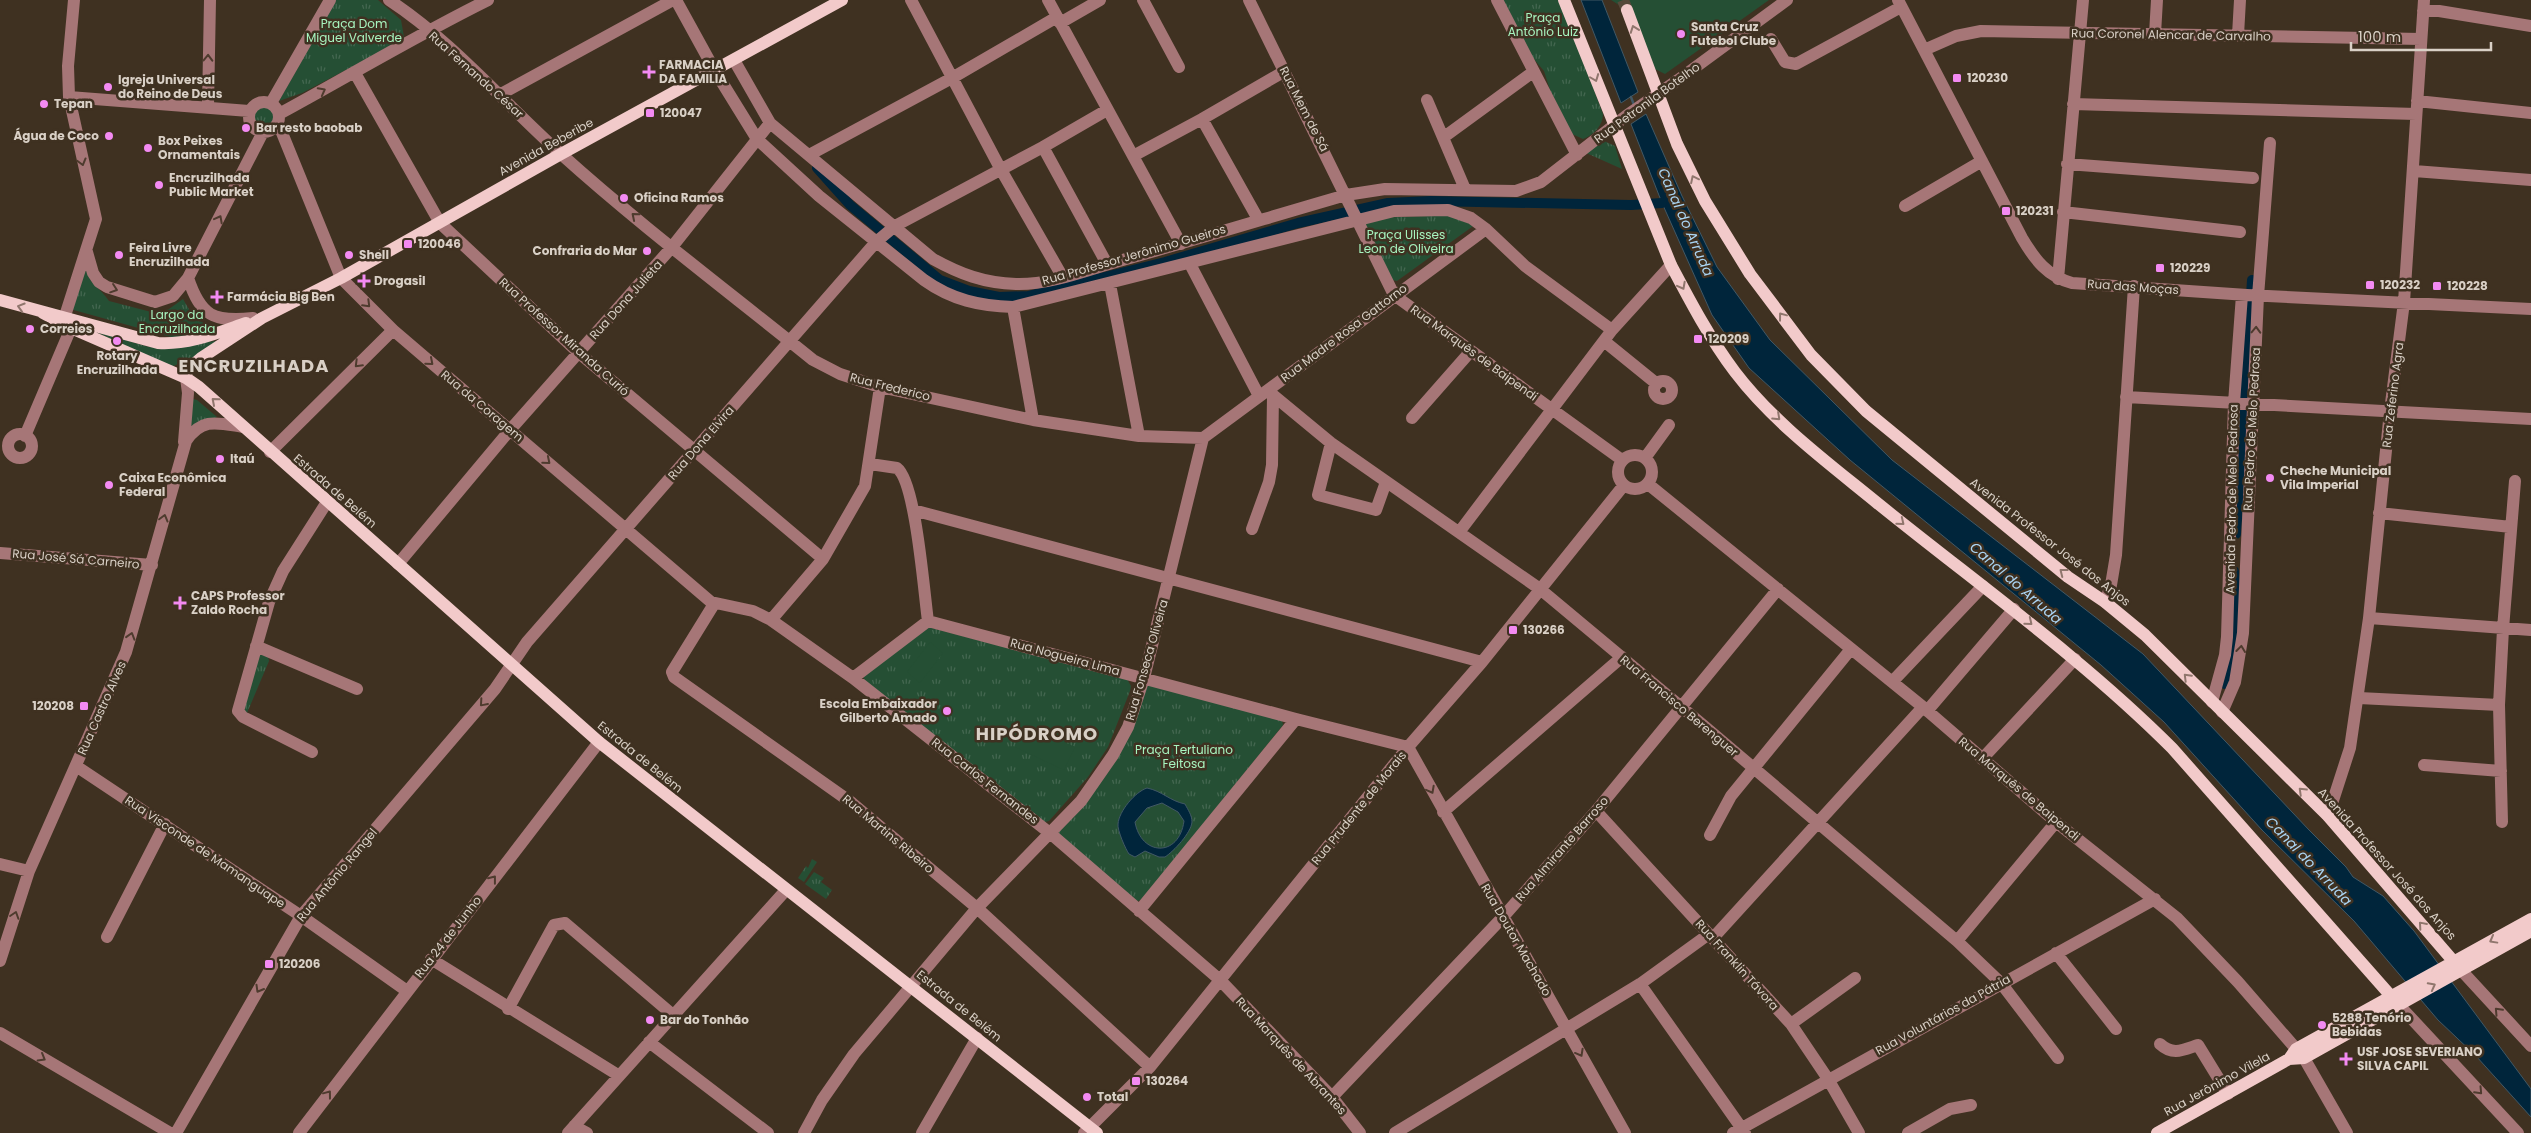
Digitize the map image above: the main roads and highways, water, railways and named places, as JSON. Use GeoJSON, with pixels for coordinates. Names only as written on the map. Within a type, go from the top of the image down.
{"type":"FeatureCollection","features":[{"type":"Feature","properties":{"kind":"main road"},"geometry":{"type":"LineString","coordinates":[[1564,0],[1671,265],[1712,338],[1736,373],[1771,411],[1818,454],[2014,609],[2134,709],[2172,748],[2394,1000]]}},
{"type":"Feature","properties":{"kind":"main road","name":"Avenida Beberibe"},"geometry":{"type":"LineString","coordinates":[[186,378],[187,370],[201,358],[262,318],[341,278],[561,154],[715,71],[837,1]]}},
{"type":"Feature","properties":{"kind":"main road","name":"Avenida Professor José dos Anjos"},"geometry":{"type":"LineString","coordinates":[[1627,10],[1654,97],[1705,201],[1750,274],[1811,355],[1866,411],[2068,577],[2105,602],[2145,635],[2328,816],[2454,968]]}},
{"type":"Feature","properties":{"kind":"main road"},"geometry":{"type":"LineString","coordinates":[[0,300],[43,313],[68,324]]}},
{"type":"Feature","properties":{"kind":"main road","name":"Avenida Beberibe"},"geometry":{"type":"LineString","coordinates":[[68,324],[146,341],[172,344],[194,341],[262,318]]}},
{"type":"Feature","properties":{"kind":"main road","name":"Estrada de Belém"},"geometry":{"type":"LineString","coordinates":[[68,324],[186,378],[211,397],[270,452],[599,742],[786,890],[912,986],[1090,1131]]}},
{"type":"Feature","properties":{"kind":"main road"},"geometry":{"type":"LineString","coordinates":[[2454,968],[2531,919]]}},
{"type":"Feature","properties":{"kind":"main road"},"geometry":{"type":"LineString","coordinates":[[2454,968],[2531,931]]}},
{"type":"Feature","properties":{"kind":"main road","name":"Rua Jerônimo Vilela"},"geometry":{"type":"LineString","coordinates":[[2157,1133],[2454,968]]}},
{"type":"Feature","properties":{"kind":"water"},"geometry":{"type":"Polygon","coordinates":[[[1581,0],[1602,0],[1638,92],[1621,103],[1581,0]]]}},
{"type":"Feature","properties":{"kind":"water"},"geometry":{"type":"Polygon","coordinates":[[[1646,114],[1682,196],[1717,267],[1770,340],[1892,460],[2143,654],[2346,867],[2353,877],[2383,896],[2414,931],[2531,1089],[2531,1117],[2476,1056],[2438,1020],[2354,921],[2262,830],[2164,722],[2101,665],[1850,460],[1749,368],[1712,315],[1662,203],[1631,124],[1646,114]]]}},
{"type":"Feature","properties":{"kind":"water"},"geometry":{"type":"Polygon","coordinates":[[[1152,789],[1185,804],[1191,815],[1192,822],[1189,831],[1173,851],[1165,857],[1159,857],[1145,851],[1135,857],[1129,854],[1120,835],[1118,824],[1121,813],[1142,790],[1152,789]],[[1162,803],[1147,808],[1135,822],[1144,841],[1160,848],[1168,847],[1175,842],[1181,833],[1184,821],[1178,812],[1162,803]]]}},
{"type":"Feature","properties":{"kind":"waterway","name":"Canal do Arruda"},"geometry":{"type":"LineString","coordinates":[[1631,97],[1634,105]]}},
{"type":"Feature","properties":{"kind":"waterway"},"geometry":{"type":"LineString","coordinates":[[817,168],[850,205],[940,280],[969,291],[999,297],[1028,296],[1165,262],[1298,223],[1388,203],[1431,201],[1631,205],[1662,203]]}},
{"type":"Feature","properties":{"kind":"waterway"},"geometry":{"type":"LineString","coordinates":[[2236,534],[2252,280]]}},
{"type":"Feature","properties":{"kind":"waterway"},"geometry":{"type":"LineString","coordinates":[[2225,684],[2233,662],[2236,602],[2234,571]]}},
{"type":"Feature","properties":{"kind":"tunnel"},"geometry":{"type":"LineString","coordinates":[[1623,0],[1627,10]]}},
{"type":"Feature","properties":{"kind":"place","name":"Santa Cruz Futebol Clube"},"geometry":{"type":"Point","coordinates":[1681,34]}},
{"type":"Feature","properties":{"kind":"place","name":"FARMACIA DA FAMILIA"},"geometry":{"type":"Point","coordinates":[649,72]}},
{"type":"Feature","properties":{"kind":"place","name":"120230"},"geometry":{"type":"Point","coordinates":[1957,78]}},
{"type":"Feature","properties":{"kind":"place","name":"Igreja Universal do Reino de Deus"},"geometry":{"type":"Point","coordinates":[108,87]}},
{"type":"Feature","properties":{"kind":"place","name":"Tepan"},"geometry":{"type":"Point","coordinates":[44,104]}},
{"type":"Feature","properties":{"kind":"place","name":"120047"},"geometry":{"type":"Point","coordinates":[650,113]}},
{"type":"Feature","properties":{"kind":"place","name":"Bar resto baobab"},"geometry":{"type":"Point","coordinates":[246,128]}},
{"type":"Feature","properties":{"kind":"place","name":"Água de Coco"},"geometry":{"type":"Point","coordinates":[109,136]}},
{"type":"Feature","properties":{"kind":"place","name":"Box Peixes Ornamentais"},"geometry":{"type":"Point","coordinates":[148,148]}},
{"type":"Feature","properties":{"kind":"place","name":"Encruzilhada Public Market"},"geometry":{"type":"Point","coordinates":[159,185]}},
{"type":"Feature","properties":{"kind":"place","name":"Oficina Ramos"},"geometry":{"type":"Point","coordinates":[624,198]}},
{"type":"Feature","properties":{"kind":"place","name":"120231"},"geometry":{"type":"Point","coordinates":[2006,211]}},
{"type":"Feature","properties":{"kind":"place","name":"120046"},"geometry":{"type":"Point","coordinates":[408,244]}},
{"type":"Feature","properties":{"kind":"place","name":"Confraria do Mar"},"geometry":{"type":"Point","coordinates":[647,251]}},
{"type":"Feature","properties":{"kind":"place","name":"Feira Livre Encruzilhada"},"geometry":{"type":"Point","coordinates":[119,255]}},
{"type":"Feature","properties":{"kind":"place","name":"Shell"},"geometry":{"type":"Point","coordinates":[349,255]}},
{"type":"Feature","properties":{"kind":"place","name":"120229"},"geometry":{"type":"Point","coordinates":[2160,268]}},
{"type":"Feature","properties":{"kind":"place","name":"Drogasil"},"geometry":{"type":"Point","coordinates":[364,281]}},
{"type":"Feature","properties":{"kind":"place","name":"120232"},"geometry":{"type":"Point","coordinates":[2370,285]}},
{"type":"Feature","properties":{"kind":"place","name":"120228"},"geometry":{"type":"Point","coordinates":[2437,286]}},
{"type":"Feature","properties":{"kind":"place","name":"Farmácia Big Ben"},"geometry":{"type":"Point","coordinates":[217,297]}},
{"type":"Feature","properties":{"kind":"place","name":"Correios"},"geometry":{"type":"Point","coordinates":[30,329]}},
{"type":"Feature","properties":{"kind":"place","name":"120209"},"geometry":{"type":"Point","coordinates":[1698,339]}},
{"type":"Feature","properties":{"kind":"place","name":"Rotary Encruzilhada"},"geometry":{"type":"Point","coordinates":[117,341]}},
{"type":"Feature","properties":{"kind":"place","name":"Itaú"},"geometry":{"type":"Point","coordinates":[220,459]}},
{"type":"Feature","properties":{"kind":"place","name":"Cheche Municipal Vila Imperial"},"geometry":{"type":"Point","coordinates":[2270,478]}},
{"type":"Feature","properties":{"kind":"place","name":"Caixa Econômica Federal"},"geometry":{"type":"Point","coordinates":[109,485]}},
{"type":"Feature","properties":{"kind":"place","name":"CAPS Professor Zaldo Rocha"},"geometry":{"type":"Point","coordinates":[180,603]}},
{"type":"Feature","properties":{"kind":"place","name":"130266"},"geometry":{"type":"Point","coordinates":[1513,630]}},
{"type":"Feature","properties":{"kind":"place","name":"120208"},"geometry":{"type":"Point","coordinates":[84,706]}},
{"type":"Feature","properties":{"kind":"place","name":"Escola Embaixador Gilberto Amado"},"geometry":{"type":"Point","coordinates":[947,711]}},
{"type":"Feature","properties":{"kind":"place","name":"120206"},"geometry":{"type":"Point","coordinates":[269,964]}},
{"type":"Feature","properties":{"kind":"place","name":"Bar do Tonhão"},"geometry":{"type":"Point","coordinates":[650,1020]}},
{"type":"Feature","properties":{"kind":"place","name":"5288 Tenório Bebidas"},"geometry":{"type":"Point","coordinates":[2322,1025]}},
{"type":"Feature","properties":{"kind":"place","name":"USF JOSE SEVERIANO SILVA CAPIL"},"geometry":{"type":"Point","coordinates":[2346,1059]}},
{"type":"Feature","properties":{"kind":"place","name":"130264"},"geometry":{"type":"Point","coordinates":[1136,1081]}},
{"type":"Feature","properties":{"kind":"place","name":"Total"},"geometry":{"type":"Point","coordinates":[1087,1097]}},
{"type":"Feature","properties":{"kind":"district","name":"ENCRUZILHADA"},"geometry":{"type":"Point","coordinates":[254,366]}},
{"type":"Feature","properties":{"kind":"district","name":"HIPÓDROMO"},"geometry":{"type":"Point","coordinates":[1037,734]}},
{"type":"Feature","properties":{"kind":"park label","name":"Praça Antônio Luiz"},"geometry":{"type":"Point","coordinates":[1543,25]}},
{"type":"Feature","properties":{"kind":"park label","name":"Praça Dom Miguel Valverde"},"geometry":{"type":"Point","coordinates":[354,31]}},
{"type":"Feature","properties":{"kind":"park label","name":"Praça Ulisses Leon de Oliveira"},"geometry":{"type":"Point","coordinates":[1406,242]}},
{"type":"Feature","properties":{"kind":"park label","name":"Largo da Encruzilhada"},"geometry":{"type":"Point","coordinates":[177,322]}},
{"type":"Feature","properties":{"kind":"park label","name":"Praça Tertuliano Feitosa"},"geometry":{"type":"Point","coordinates":[1184,757]}}]}
